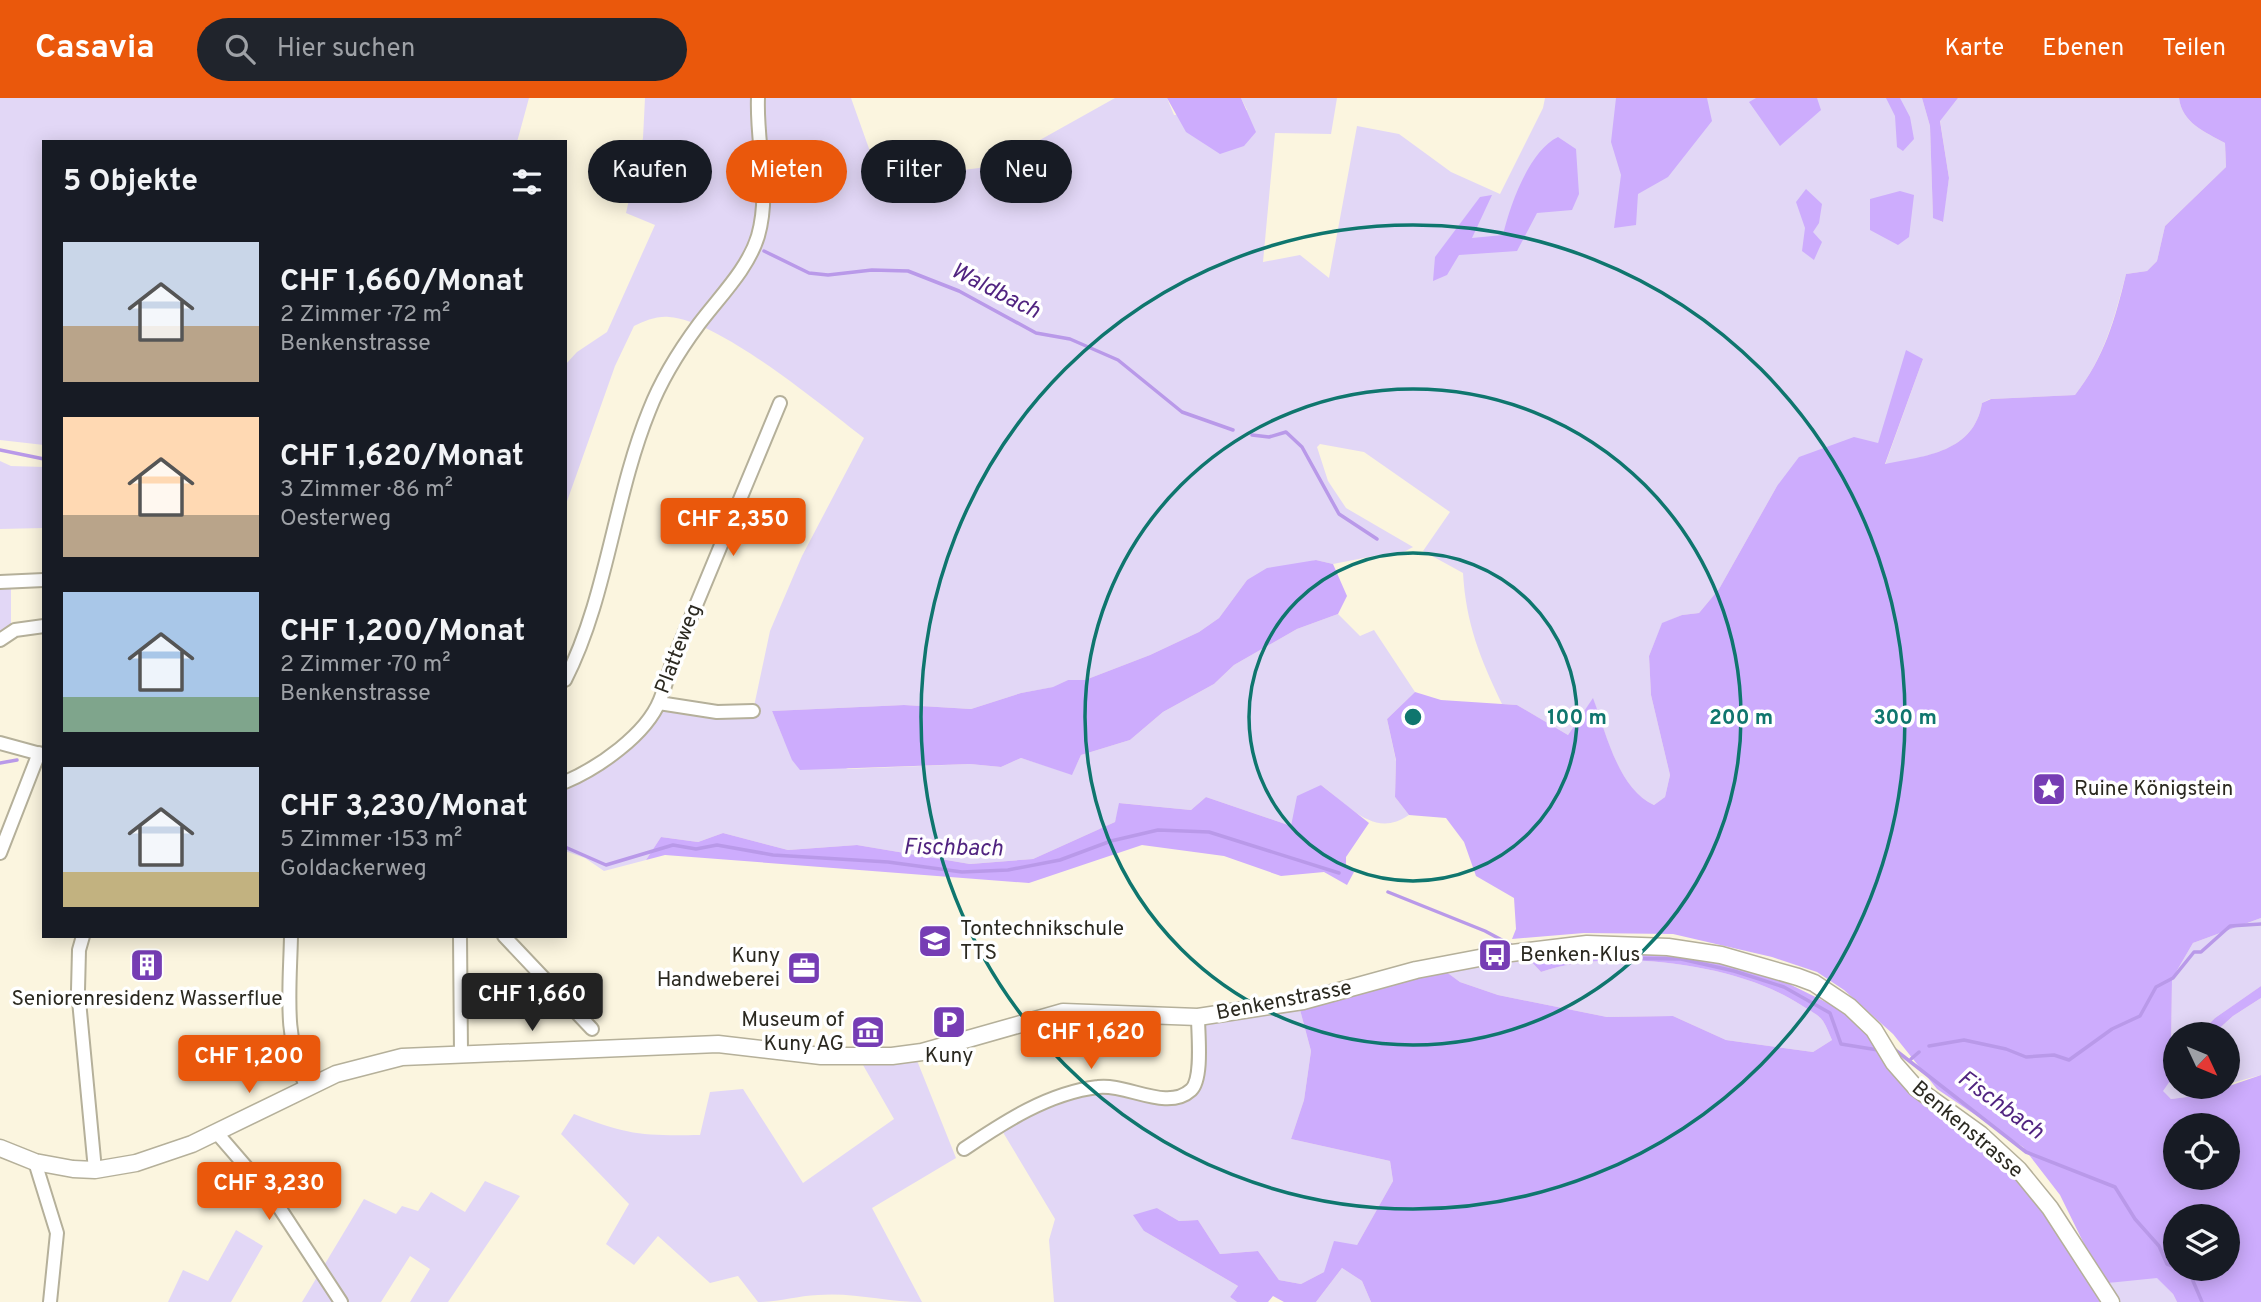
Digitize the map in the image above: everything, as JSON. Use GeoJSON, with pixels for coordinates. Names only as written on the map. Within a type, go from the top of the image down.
{"type":"FeatureCollection","features":[{"type":"Feature","properties":{"kind":"street"},"geometry":{"type":"LineString","coordinates":[[567,675],[592,607],[619,502],[649,410],[669,368],[738,274],[758,236],[763,186],[758,98]]}},
{"type":"Feature","properties":{"kind":"street","name":"Platteweg"},"geometry":{"type":"LineString","coordinates":[[567,781],[604,763],[619,750],[659,703],[671,663],[780,403]]}},
{"type":"Feature","properties":{"kind":"street"},"geometry":{"type":"LineString","coordinates":[[0,582],[42,580]]}},
{"type":"Feature","properties":{"kind":"street"},"geometry":{"type":"LineString","coordinates":[[0,640],[15,630],[42,626]]}},
{"type":"Feature","properties":{"kind":"street"},"geometry":{"type":"LineString","coordinates":[[659,703],[717,712],[753,711]]}},
{"type":"Feature","properties":{"kind":"street"},"geometry":{"type":"LineString","coordinates":[[0,743],[41,754],[0,853]]}},
{"type":"Feature","properties":{"kind":"street"},"geometry":{"type":"LineString","coordinates":[[83,938],[78,990],[95,1170]]}},
{"type":"Feature","properties":{"kind":"street"},"geometry":{"type":"LineString","coordinates":[[291,938],[289,1022],[294,1061],[306,1086]]}},
{"type":"Feature","properties":{"kind":"street"},"geometry":{"type":"LineString","coordinates":[[460,938],[461,1053]]}},
{"type":"Feature","properties":{"kind":"street"},"geometry":{"type":"LineString","coordinates":[[505,938],[592,1028]]}},
{"type":"Feature","properties":{"kind":"street","name":"Benkenstrasse"},"geometry":{"type":"LineString","coordinates":[[0,1148],[35,1162],[95,1170],[168,1154],[306,1086],[364,1065],[402,1057],[718,1044],[821,1056],[892,1056],[934,1049],[1063,1012],[1198,1017],[1303,1001],[1416,970],[1550,947],[1617,943],[1721,955],[1775,969],[1814,983],[1850,1007],[1874,1030],[1894,1063],[1916,1088],[2006,1156],[2050,1208],[2111,1302]]}},
{"type":"Feature","properties":{"kind":"street"},"geometry":{"type":"LineString","coordinates":[[964,1149],[1038,1104],[1097,1087],[1119,1087],[1175,1098],[1190,1091],[1196,1083],[1198,1071],[1198,1017]]}},
{"type":"Feature","properties":{"kind":"street"},"geometry":{"type":"LineString","coordinates":[[216,1132],[274,1198],[341,1302]]}},
{"type":"Feature","properties":{"kind":"street"},"geometry":{"type":"LineString","coordinates":[[35,1162],[57,1233],[50,1302]]}},
{"type":"Feature","properties":{"kind":"shaded area"},"geometry":{"type":"Polygon","coordinates":[[[0,98],[529,98],[518,140],[42,140],[42,445],[0,440],[0,98]]]}},
{"type":"Feature","properties":{"kind":"shaded area"},"geometry":{"type":"Polygon","coordinates":[[[645,98],[851,98],[866,140],[861,140],[861,203],[966,203],[966,170],[980,168],[980,203],[1072,203],[1072,140],[1040,140],[1115,98],[1167,98],[1174,115],[1247,110],[1241,98],[1337,98],[1331,134],[1275,133],[1263,262],[1300,255],[1329,278],[1357,126],[1399,134],[1451,172],[1500,194],[1543,108],[1545,98],[1922,98],[1930,126],[1933,217],[1942,222],[1949,178],[1940,120],[1958,98],[2179,98],[2181,107],[2190,120],[2202,131],[2225,143],[2226,167],[2165,226],[2157,261],[2147,271],[2126,274],[2101,353],[2075,395],[1990,399],[1982,403],[1977,419],[1959,442],[1932,454],[1885,465],[1923,359],[1878,443],[1777,486],[1719,589],[1699,613],[1682,615],[1662,624],[1649,656],[1651,695],[1670,775],[1665,797],[1654,805],[1631,786],[1622,773],[1593,699],[1568,735],[1517,705],[1502,704],[1475,640],[1467,609],[1463,573],[1423,551],[1450,512],[1364,452],[1320,444],[1317,447],[1328,481],[1346,508],[1413,547],[1398,555],[1379,555],[1333,564],[1316,560],[1247,580],[1219,618],[1199,632],[1150,655],[1085,680],[1068,680],[1054,687],[1021,693],[971,709],[904,705],[772,711],[784,740],[848,769],[970,764],[1001,767],[1021,758],[1072,774],[1081,755],[1130,740],[1163,712],[1214,684],[1234,665],[1297,629],[1338,614],[1360,636],[1374,630],[1415,692],[1387,719],[1396,761],[1395,797],[1409,815],[1396,821],[1373,822],[1352,810],[1321,785],[1291,826],[1206,797],[1191,810],[1120,803],[1115,822],[1033,859],[970,864],[857,845],[788,850],[723,833],[698,842],[661,837],[646,860],[604,871],[585,858],[567,852],[567,781],[604,763],[659,703],[753,711],[770,631],[802,556],[864,438],[742,348],[691,322],[669,317],[655,318],[634,326],[615,366],[567,501],[567,363],[577,352],[607,332],[655,225],[626,213],[628,203],[712,203],[712,140],[643,140],[645,98]]]}},
{"type":"Feature","properties":{"kind":"shaded area"},"geometry":{"type":"Polygon","coordinates":[[[1167,98],[1241,98],[1256,132],[1244,146],[1220,154],[1186,132],[1167,98]]]}},
{"type":"Feature","properties":{"kind":"shaded area"},"geometry":{"type":"Polygon","coordinates":[[[1616,98],[1707,98],[1712,121],[1668,177],[1638,194],[1636,225],[1614,228],[1621,175],[1611,142],[1616,98]]]}},
{"type":"Feature","properties":{"kind":"shaded area"},"geometry":{"type":"Polygon","coordinates":[[[1756,98],[1817,98],[1821,110],[1780,146],[1749,102],[1756,98]]]}},
{"type":"Feature","properties":{"kind":"shaded area"},"geometry":{"type":"Polygon","coordinates":[[[1886,98],[1900,98],[1910,117],[1914,139],[1903,151],[1897,147],[1895,116],[1886,98]]]}},
{"type":"Feature","properties":{"kind":"shaded area"},"geometry":{"type":"Polygon","coordinates":[[[1922,98],[1958,98],[1940,121],[1949,178],[1943,222],[1933,218],[1930,126],[1922,98]]]}},
{"type":"Feature","properties":{"kind":"shaded area"},"geometry":{"type":"Polygon","coordinates":[[[2179,98],[2261,98],[2261,918],[2193,943],[2172,979],[2171,1022],[2163,1022],[2163,1099],[2240,1099],[2240,1082],[2261,1075],[2261,1302],[2177,1302],[2157,1278],[2108,1283],[2090,1256],[2060,1195],[2023,1147],[1937,1089],[1893,1034],[1844,990],[1817,972],[1772,957],[1673,934],[1584,933],[1512,939],[1516,929],[1514,898],[1476,876],[1464,842],[1446,818],[1409,815],[1395,797],[1396,760],[1387,719],[1415,692],[1441,700],[1517,705],[1568,735],[1593,698],[1615,758],[1631,786],[1654,805],[1665,797],[1670,775],[1651,695],[1649,656],[1662,623],[1682,615],[1699,613],[1719,589],[1777,486],[1799,457],[1854,437],[1878,443],[1906,350],[1923,359],[1885,464],[1932,454],[1959,442],[1977,419],[1982,403],[1991,399],[2075,395],[2101,353],[2126,274],[2147,271],[2157,261],[2165,226],[2226,167],[2225,143],[2196,126],[2185,114],[2179,98]]]}},
{"type":"Feature","properties":{"kind":"shaded area"},"geometry":{"type":"Polygon","coordinates":[[[1558,137],[1576,149],[1579,194],[1572,210],[1537,213],[1517,251],[1459,255],[1447,275],[1433,281],[1435,257],[1480,197],[1492,195],[1472,238],[1503,235],[1522,180],[1538,154],[1558,137]]]}},
{"type":"Feature","properties":{"kind":"shaded area"},"geometry":{"type":"Polygon","coordinates":[[[1806,189],[1822,204],[1819,223],[1813,232],[1822,242],[1814,260],[1802,251],[1805,228],[1796,202],[1806,189]]]}},
{"type":"Feature","properties":{"kind":"shaded area"},"geometry":{"type":"Polygon","coordinates":[[[1900,191],[1914,195],[1909,237],[1898,245],[1870,230],[1870,199],[1900,191]]]}},
{"type":"Feature","properties":{"kind":"shaded area"},"geometry":{"type":"Polygon","coordinates":[[[0,461],[11,466],[42,467],[42,528],[0,529],[0,461]]]}},
{"type":"Feature","properties":{"kind":"shaded area"},"geometry":{"type":"Polygon","coordinates":[[[1316,560],[1333,564],[1347,596],[1338,614],[1297,629],[1234,665],[1214,684],[1163,712],[1130,740],[1081,755],[1072,775],[1021,758],[1001,767],[970,764],[800,770],[792,760],[772,711],[904,705],[971,709],[1021,693],[1053,687],[1068,680],[1085,680],[1150,655],[1199,632],[1219,618],[1247,580],[1267,568],[1316,560]]]}},
{"type":"Feature","properties":{"kind":"shaded area"},"geometry":{"type":"Polygon","coordinates":[[[0,586],[11,586],[11,627],[0,635],[0,586]]]}},
{"type":"Feature","properties":{"kind":"shaded area"},"geometry":{"type":"Polygon","coordinates":[[[1321,785],[1369,823],[1346,857],[1346,867],[1354,872],[1347,885],[1324,872],[1281,876],[1224,856],[1142,845],[1029,883],[665,855],[646,860],[661,837],[698,842],[723,833],[788,850],[857,845],[970,864],[1033,859],[1115,822],[1119,803],[1191,810],[1206,797],[1291,826],[1297,796],[1321,785]]]}},
{"type":"Feature","properties":{"kind":"shaded area"},"geometry":{"type":"Polygon","coordinates":[[[2261,918],[2261,986],[2211,1022],[2171,1022],[2172,979],[2193,943],[2261,918]]]}},
{"type":"Feature","properties":{"kind":"shaded area"},"geometry":{"type":"Polygon","coordinates":[[[1580,949],[1675,952],[1771,975],[1844,1011],[2021,1185],[2062,1237],[2100,1302],[1371,1302],[1362,1281],[1342,1268],[1316,1302],[1284,1302],[1273,1296],[1268,1302],[1237,1302],[1230,1297],[1238,1286],[1144,1231],[1133,1215],[1157,1208],[1179,1221],[1198,1220],[1220,1254],[1258,1251],[1279,1280],[1301,1284],[1324,1272],[1334,1241],[1357,1245],[1393,1181],[1390,1161],[1291,1139],[1304,1100],[1311,1051],[1299,1006],[1445,971],[1460,982],[1498,995],[1607,1017],[1673,1016],[1726,1040],[1813,1052],[1832,1040],[1823,1021],[1816,1014],[1775,991],[1744,979],[1710,970],[1638,961],[1603,961],[1541,972],[1527,957],[1580,949]]]}},
{"type":"Feature","properties":{"kind":"shaded area"},"geometry":{"type":"Polygon","coordinates":[[[1527,957],[1541,972],[1603,961],[1638,961],[1710,970],[1744,979],[1775,991],[1816,1014],[1823,1021],[1832,1040],[1813,1052],[1726,1040],[1673,1016],[1607,1017],[1498,995],[1460,982],[1445,971],[1527,957]]]}},
{"type":"Feature","properties":{"kind":"shaded area"},"geometry":{"type":"Polygon","coordinates":[[[2261,986],[2261,998],[2226,1022],[2211,1022],[2261,986]]]}},
{"type":"Feature","properties":{"kind":"shaded area"},"geometry":{"type":"Polygon","coordinates":[[[2261,998],[2261,1075],[2240,1081],[2240,1022],[2226,1022],[2261,998]]]}},
{"type":"Feature","properties":{"kind":"shaded area"},"geometry":{"type":"Polygon","coordinates":[[[1299,1006],[1311,1051],[1304,1100],[1291,1139],[1390,1161],[1393,1181],[1357,1245],[1324,1272],[1301,1284],[1279,1280],[1258,1251],[1220,1254],[1198,1220],[1179,1221],[1157,1208],[1144,1231],[1238,1286],[1230,1297],[1237,1302],[1054,1302],[1049,1240],[1055,1219],[1001,1129],[1038,1108],[1093,1091],[1188,1097],[1200,1082],[1204,1022],[1299,1006]]]}},
{"type":"Feature","properties":{"kind":"shaded area"},"geometry":{"type":"Polygon","coordinates":[[[914,1053],[956,1158],[872,1208],[922,1302],[831,1294],[758,1302],[738,1276],[710,1283],[658,1236],[634,1265],[606,1244],[629,1204],[561,1134],[574,1114],[636,1133],[700,1135],[710,1092],[743,1089],[803,1183],[894,1119],[859,1058],[914,1053]]]}},
{"type":"Feature","properties":{"kind":"shaded area"},"geometry":{"type":"Polygon","coordinates":[[[485,1181],[520,1196],[448,1302],[410,1302],[430,1269],[410,1256],[381,1302],[302,1302],[364,1199],[396,1214],[402,1206],[418,1211],[431,1192],[465,1212],[485,1181]]]}},
{"type":"Feature","properties":{"kind":"shaded area"},"geometry":{"type":"Polygon","coordinates":[[[236,1230],[263,1246],[231,1302],[168,1302],[183,1270],[208,1281],[236,1230]]]}},
{"type":"Feature","properties":{"kind":"shaded area"},"geometry":{"type":"Polygon","coordinates":[[[1342,1268],[1362,1281],[1371,1302],[1316,1302],[1342,1268]]]}},
{"type":"Feature","properties":{"kind":"shaded area"},"geometry":{"type":"Polygon","coordinates":[[[2158,1278],[2177,1302],[2120,1302],[2108,1283],[2158,1278]]]}},
{"type":"Feature","properties":{"kind":"waterway","name":"Waldbach"},"geometry":{"type":"LineString","coordinates":[[764,251],[809,273],[828,275],[872,270],[908,271],[959,291],[1036,333],[1070,339],[1118,360],[1182,412],[1233,430]]}},
{"type":"Feature","properties":{"kind":"waterway","name":"Waldbach"},"geometry":{"type":"LineString","coordinates":[[1252,435],[1269,437],[1286,432],[1302,447],[1339,514],[1377,539]]}},
{"type":"Feature","properties":{"kind":"waterway","name":"Waldbach"},"geometry":{"type":"LineString","coordinates":[[0,450],[42,459]]}},
{"type":"Feature","properties":{"kind":"waterway"},"geometry":{"type":"LineString","coordinates":[[0,763],[17,760]]}},
{"type":"Feature","properties":{"kind":"waterway","name":"Fischbach"},"geometry":{"type":"LineString","coordinates":[[567,848],[606,865],[673,845],[696,849],[717,845],[773,855],[888,862],[962,872],[1008,870],[1060,860],[1111,841],[1158,830],[1209,832],[1339,873]]}},
{"type":"Feature","properties":{"kind":"waterway","name":"Fischbach"},"geometry":{"type":"LineString","coordinates":[[1388,892],[1485,931],[1513,946]]}},
{"type":"Feature","properties":{"kind":"waterway"},"geometry":{"type":"LineString","coordinates":[[1929,1046],[1964,1040],[2006,1049],[2026,1057],[2054,1055],[2069,1060],[2112,1029],[2140,1016],[2156,987],[2173,978],[2194,952],[2201,952],[2230,926],[2261,924]]}},
{"type":"Feature","properties":{"kind":"waterway"},"geometry":{"type":"LineString","coordinates":[[1535,957],[1681,959],[1734,971],[1784,987],[1830,1013],[1841,1044],[1878,1050]]}},
{"type":"Feature","properties":{"kind":"waterway","name":"Fischbach"},"geometry":{"type":"LineString","coordinates":[[1894,1049],[2026,1152],[2115,1187],[2135,1219],[2159,1246],[2163,1255]]}},
{"type":"Feature","properties":{"kind":"waterway"},"geometry":{"type":"LineString","coordinates":[[1911,1059],[1919,1052]]}},
{"type":"Feature","properties":{"kind":"waterway","name":"Fischbach"},"geometry":{"type":"LineString","coordinates":[[2193,1281],[2202,1302]]}},
{"type":"Feature","properties":{"kind":"place","name":"Ruine Königstein"},"geometry":{"type":"Point","coordinates":[2049,789]}},
{"type":"Feature","properties":{"kind":"place","name":"Tontechnikschule TTS"},"geometry":{"type":"Point","coordinates":[935,941]}},
{"type":"Feature","properties":{"kind":"place","name":"Benken-Klus"},"geometry":{"type":"Point","coordinates":[1495,955]}},
{"type":"Feature","properties":{"kind":"place","name":"Seniorenresidenz Wasserflue"},"geometry":{"type":"Point","coordinates":[147,965]}},
{"type":"Feature","properties":{"kind":"place","name":"Kuny Handweberei"},"geometry":{"type":"Point","coordinates":[804,968]}},
{"type":"Feature","properties":{"kind":"place","name":"Kuny"},"geometry":{"type":"Point","coordinates":[949,1022]}},
{"type":"Feature","properties":{"kind":"place","name":"Museum of Kuny AG"},"geometry":{"type":"Point","coordinates":[868,1032]}}]}
